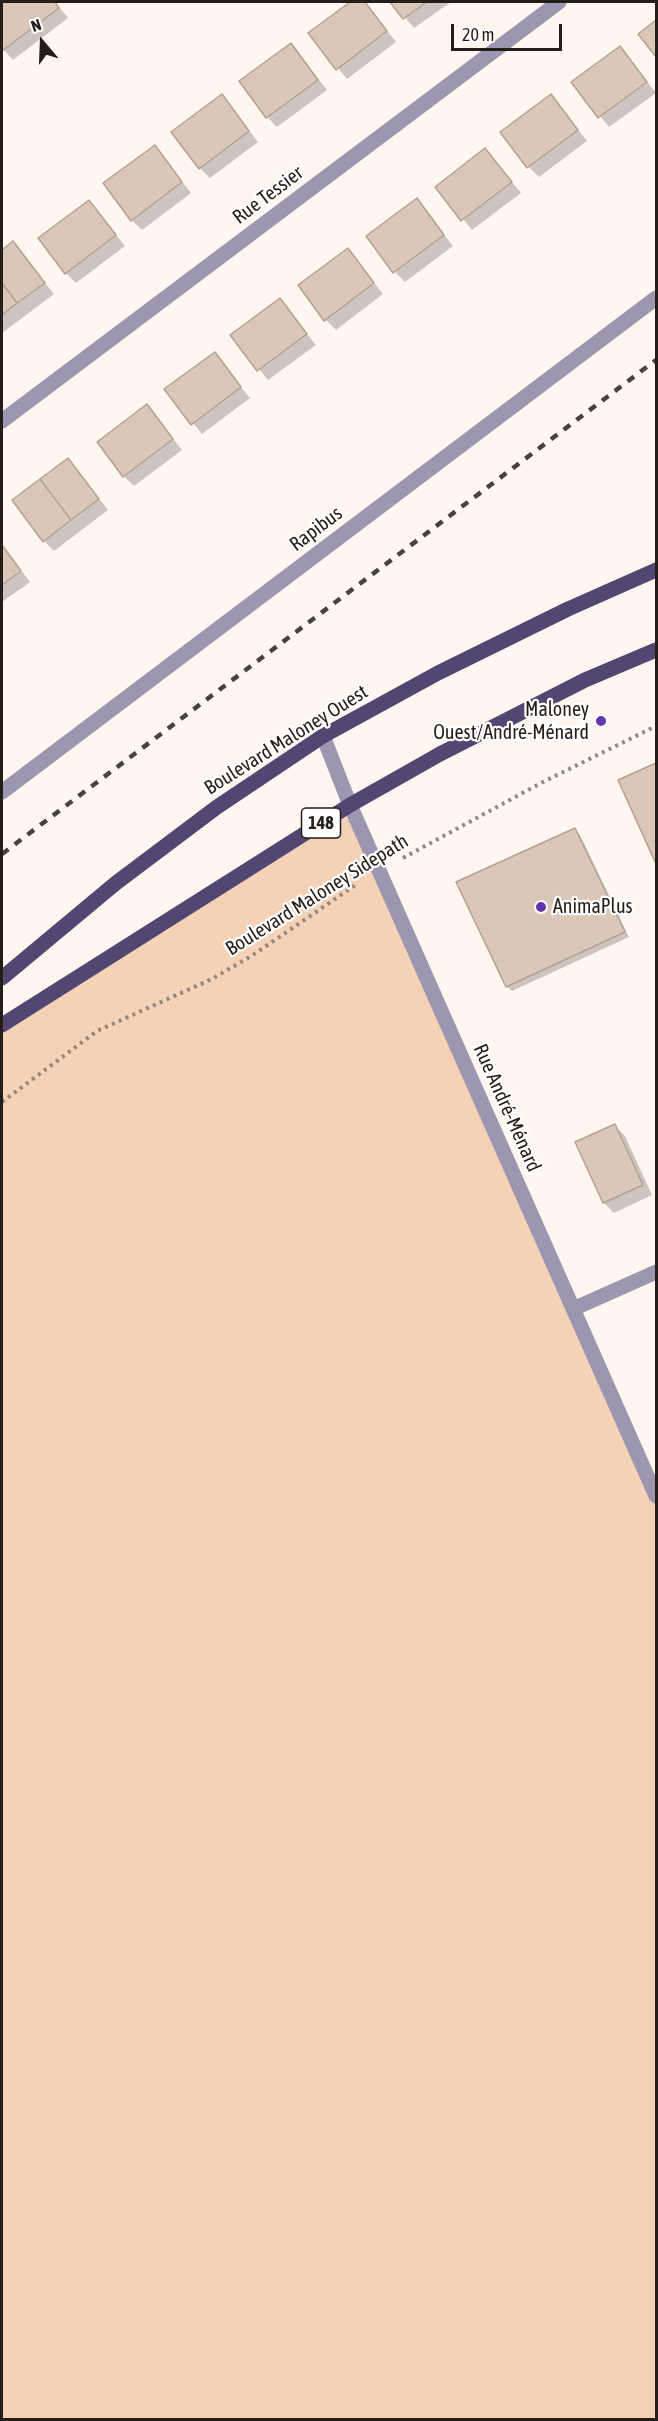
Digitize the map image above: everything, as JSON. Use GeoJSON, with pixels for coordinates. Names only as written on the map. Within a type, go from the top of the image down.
{"type":"FeatureCollection","features":[{"type":"Feature","properties":{"kind":"main road","name":"Boulevard Maloney Ouest"},"geometry":{"type":"LineString","coordinates":[[2,978],[125,876],[217,807],[323,736],[438,673],[568,609],[657,570]]}},
{"type":"Feature","properties":{"kind":"main road","name":"148"},"geometry":{"type":"LineString","coordinates":[[2,1025],[350,805],[440,753],[585,680],[657,650]]}},
{"type":"Feature","properties":{"kind":"street","name":"Rue Tessier"},"geometry":{"type":"LineString","coordinates":[[2,422],[559,2]]}},
{"type":"Feature","properties":{"kind":"street","name":"Rapibus"},"geometry":{"type":"LineString","coordinates":[[2,792],[657,298]]}},
{"type":"Feature","properties":{"kind":"street","name":"Rue André-Ménard"},"geometry":{"type":"LineString","coordinates":[[323,736],[350,805],[657,1496]]}},
{"type":"Feature","properties":{"kind":"street"},"geometry":{"type":"LineString","coordinates":[[573,1309],[657,1272]]}},
{"type":"Feature","properties":{"kind":"path","name":"Boulevard Maloney Sidepath"},"geometry":{"type":"LineString","coordinates":[[2,1102],[97,1031],[212,979],[253,955],[345,890],[541,783],[657,726]]}},
{"type":"Feature","properties":{"kind":"shaded area"},"geometry":{"type":"Polygon","coordinates":[[[350,805],[656,1496],[656,2419],[2,2419],[2,1025],[350,805]]]}},
{"type":"Feature","properties":{"kind":"building"},"geometry":{"type":"Polygon","coordinates":[[[2,2],[55,2],[59,8],[2,51],[2,2]]]}},
{"type":"Feature","properties":{"kind":"building"},"geometry":{"type":"Polygon","coordinates":[[[350,2],[365,2],[387,31],[336,70],[308,33],[350,2]]]}},
{"type":"Feature","properties":{"kind":"building"},"geometry":{"type":"Polygon","coordinates":[[[390,2],[427,2],[403,19],[390,2]]]}},
{"type":"Feature","properties":{"kind":"building"},"geometry":{"type":"Polygon","coordinates":[[[656,20],[656,57],[638,34],[656,20]]]}},
{"type":"Feature","properties":{"kind":"building"},"geometry":{"type":"Polygon","coordinates":[[[291,43],[318,80],[266,118],[239,81],[291,43]]]}},
{"type":"Feature","properties":{"kind":"building"},"geometry":{"type":"Polygon","coordinates":[[[620,46],[647,82],[598,118],[571,82],[620,46]]]}},
{"type":"Feature","properties":{"kind":"building"},"geometry":{"type":"Polygon","coordinates":[[[222,94],[249,131],[199,169],[171,132],[222,94]]]}},
{"type":"Feature","properties":{"kind":"building"},"geometry":{"type":"Polygon","coordinates":[[[551,94],[578,130],[527,168],[500,132],[551,94]]]}},
{"type":"Feature","properties":{"kind":"building"},"geometry":{"type":"Polygon","coordinates":[[[155,145],[182,182],[131,221],[103,183],[155,145]]]}},
{"type":"Feature","properties":{"kind":"building"},"geometry":{"type":"Polygon","coordinates":[[[485,148],[512,182],[461,221],[435,187],[485,148]]]}},
{"type":"Feature","properties":{"kind":"building"},"geometry":{"type":"Polygon","coordinates":[[[417,198],[444,235],[393,273],[366,236],[417,198]]]}},
{"type":"Feature","properties":{"kind":"building"},"geometry":{"type":"Polygon","coordinates":[[[89,200],[116,235],[65,274],[38,238],[89,200]]]}},
{"type":"Feature","properties":{"kind":"building"},"geometry":{"type":"Polygon","coordinates":[[[13,241],[45,283],[17,303],[2,283],[2,250],[13,241]]]}},
{"type":"Feature","properties":{"kind":"building"},"geometry":{"type":"Polygon","coordinates":[[[348,248],[374,283],[324,321],[298,285],[348,248]]]}},
{"type":"Feature","properties":{"kind":"building"},"geometry":{"type":"Polygon","coordinates":[[[2,283],[17,303],[2,315],[2,283]]]}},
{"type":"Feature","properties":{"kind":"building"},"geometry":{"type":"Polygon","coordinates":[[[280,298],[307,334],[257,371],[230,335],[280,298]]]}},
{"type":"Feature","properties":{"kind":"building"},"geometry":{"type":"Polygon","coordinates":[[[215,352],[241,387],[191,425],[164,389],[215,352]]]}},
{"type":"Feature","properties":{"kind":"building"},"geometry":{"type":"Polygon","coordinates":[[[147,404],[173,439],[123,477],[97,442],[147,404]]]}},
{"type":"Feature","properties":{"kind":"building"},"geometry":{"type":"Polygon","coordinates":[[[68,458],[99,499],[71,520],[40,479],[68,458]]]}},
{"type":"Feature","properties":{"kind":"building"},"geometry":{"type":"Polygon","coordinates":[[[40,479],[71,520],[43,542],[12,500],[40,479]]]}},
{"type":"Feature","properties":{"kind":"building"},"geometry":{"type":"Polygon","coordinates":[[[2,545],[21,571],[2,585],[2,545]]]}},
{"type":"Feature","properties":{"kind":"building"},"geometry":{"type":"Polygon","coordinates":[[[656,763],[656,864],[618,780],[656,763]]]}},
{"type":"Feature","properties":{"kind":"building","name":"AnimaPlus"},"geometry":{"type":"Polygon","coordinates":[[[575,828],[625,932],[506,987],[456,882],[575,828]]]}},
{"type":"Feature","properties":{"kind":"building"},"geometry":{"type":"Polygon","coordinates":[[[615,1124],[643,1185],[603,1203],[575,1142],[615,1124]]]}},
{"type":"Feature","properties":{"kind":"railway"},"geometry":{"type":"LineString","coordinates":[[2,854],[656,360]]}},
{"type":"Feature","properties":{"kind":"place","name":"Maloney Ouest/André-Ménard"},"geometry":{"type":"Point","coordinates":[601,721]}},
{"type":"Feature","properties":{"kind":"place","name":"AnimaPlus"},"geometry":{"type":"Point","coordinates":[541,907]}}]}
